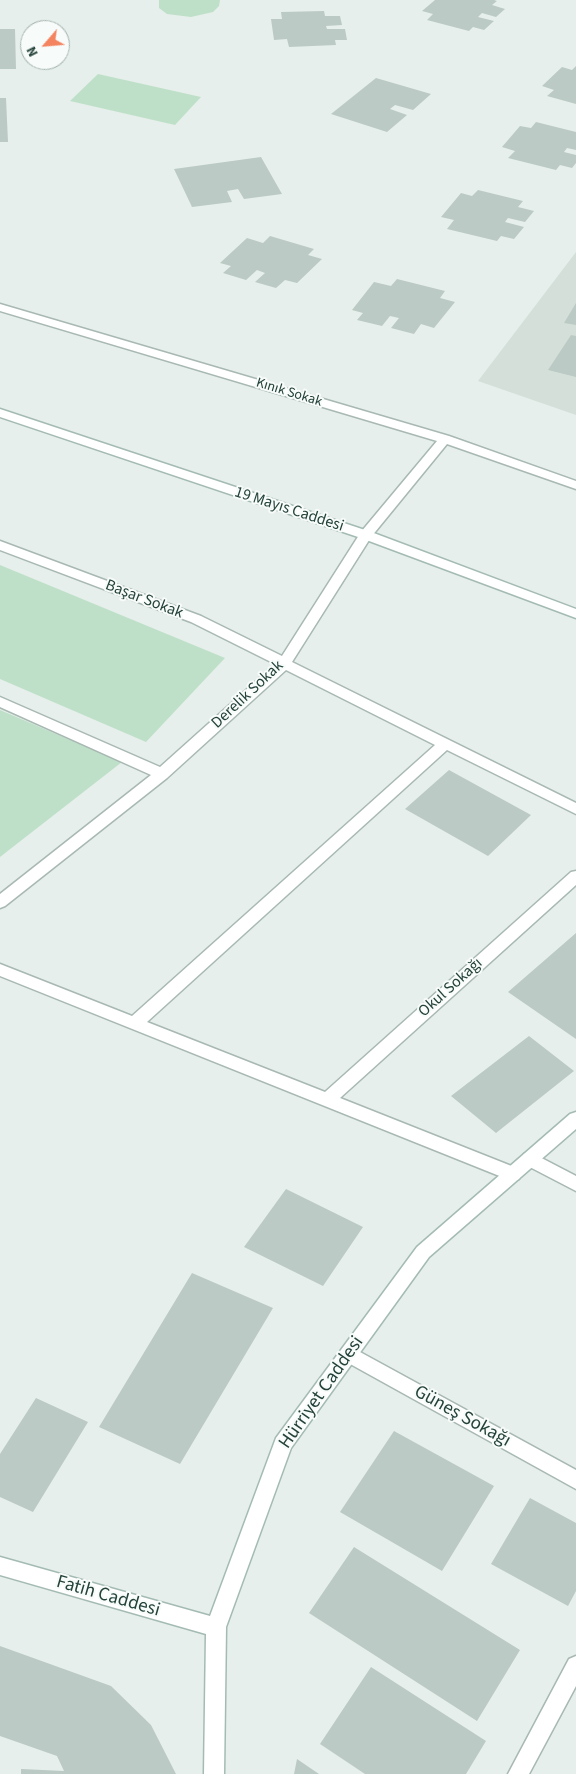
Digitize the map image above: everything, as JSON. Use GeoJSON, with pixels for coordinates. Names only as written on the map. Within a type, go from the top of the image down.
{"type":"FeatureCollection","features":[{"type":"Feature","properties":{"kind":"street","name":"Kınık Sokak"},"geometry":{"type":"LineString","coordinates":[[0,307],[445,439],[576,485]]}},
{"type":"Feature","properties":{"kind":"street","name":"19 Mayıs Caddesi"},"geometry":{"type":"LineString","coordinates":[[0,413],[366,536],[576,614]]}},
{"type":"Feature","properties":{"kind":"street","name":"Derelik Sokak"},"geometry":{"type":"LineString","coordinates":[[0,902],[162,774],[284,664],[366,536],[445,439]]}},
{"type":"Feature","properties":{"kind":"street","name":"Başar Sokak"},"geometry":{"type":"LineString","coordinates":[[0,545],[196,619],[576,809]]}},
{"type":"Feature","properties":{"kind":"street"},"geometry":{"type":"LineString","coordinates":[[0,702],[162,774]]}},
{"type":"Feature","properties":{"kind":"street"},"geometry":{"type":"LineString","coordinates":[[135,1023],[445,744]]}},
{"type":"Feature","properties":{"kind":"street","name":"Okul Sokağı"},"geometry":{"type":"LineString","coordinates":[[327,1100],[576,876]]}},
{"type":"Feature","properties":{"kind":"street"},"geometry":{"type":"LineString","coordinates":[[0,970],[513,1174]]}},
{"type":"Feature","properties":{"kind":"street","name":"Hürriyet Caddesi"},"geometry":{"type":"LineString","coordinates":[[214,1774],[216,1627],[283,1444],[423,1252],[576,1119]]}},
{"type":"Feature","properties":{"kind":"street"},"geometry":{"type":"LineString","coordinates":[[530,1159],[576,1184]]}},
{"type":"Feature","properties":{"kind":"street","name":"Güneş Sokağı"},"geometry":{"type":"LineString","coordinates":[[349,1354],[576,1480]]}},
{"type":"Feature","properties":{"kind":"street","name":"Fatih Caddesi"},"geometry":{"type":"LineString","coordinates":[[0,1566],[216,1627]]}},
{"type":"Feature","properties":{"kind":"street"},"geometry":{"type":"LineString","coordinates":[[518,1774],[576,1666]]}},
{"type":"Feature","properties":{"kind":"shaded area"},"geometry":{"type":"Polygon","coordinates":[[[576,252],[576,415],[478,381],[576,252]]]}},
{"type":"Feature","properties":{"kind":"green space"},"geometry":{"type":"Polygon","coordinates":[[[159,0],[220,0],[219,6],[213,12],[191,17],[167,14],[159,8],[159,0]]]}},
{"type":"Feature","properties":{"kind":"green space"},"geometry":{"type":"Polygon","coordinates":[[[98,74],[201,97],[175,125],[70,101],[98,74]]]}},
{"type":"Feature","properties":{"kind":"green space"},"geometry":{"type":"Polygon","coordinates":[[[0,565],[225,658],[146,742],[0,679],[0,565]]]}},
{"type":"Feature","properties":{"kind":"green space"},"geometry":{"type":"Polygon","coordinates":[[[0,710],[122,762],[0,857],[0,710]]]}},
{"type":"Feature","properties":{"kind":"building"},"geometry":{"type":"Polygon","coordinates":[[[435,0],[494,0],[497,1],[492,5],[505,9],[496,17],[482,13],[478,17],[494,21],[484,30],[473,27],[469,31],[427,20],[433,14],[422,11],[435,0]]]}},
{"type":"Feature","properties":{"kind":"building"},"geometry":{"type":"Polygon","coordinates":[[[324,11],[325,16],[340,16],[342,25],[326,26],[327,29],[345,29],[347,40],[335,40],[336,45],[289,47],[287,39],[274,40],[271,19],[282,19],[281,12],[324,11]]]}},
{"type":"Feature","properties":{"kind":"building"},"geometry":{"type":"Polygon","coordinates":[[[0,29],[15,29],[16,69],[0,69],[0,29]]]}},
{"type":"Feature","properties":{"kind":"building"},"geometry":{"type":"Polygon","coordinates":[[[576,66],[576,104],[547,96],[554,90],[542,86],[562,67],[572,70],[576,66]]]}},
{"type":"Feature","properties":{"kind":"building"},"geometry":{"type":"Polygon","coordinates":[[[376,78],[431,94],[413,110],[395,105],[390,109],[407,115],[387,132],[331,114],[376,78]]]}},
{"type":"Feature","properties":{"kind":"building"},"geometry":{"type":"Polygon","coordinates":[[[0,98],[6,98],[8,142],[0,142],[0,98]]]}},
{"type":"Feature","properties":{"kind":"building"},"geometry":{"type":"Polygon","coordinates":[[[536,122],[576,132],[576,150],[567,148],[564,152],[576,155],[576,163],[572,168],[560,165],[556,170],[508,158],[515,151],[502,147],[520,126],[531,128],[536,122]]]}},
{"type":"Feature","properties":{"kind":"building"},"geometry":{"type":"Polygon","coordinates":[[[261,157],[282,194],[244,199],[238,189],[227,191],[232,202],[192,207],[174,169],[261,157]]]}},
{"type":"Feature","properties":{"kind":"building"},"geometry":{"type":"Polygon","coordinates":[[[478,190],[523,201],[518,207],[534,211],[525,222],[508,218],[505,222],[524,227],[514,239],[501,236],[497,241],[447,229],[454,220],[441,217],[461,193],[472,196],[478,190]]]}},
{"type":"Feature","properties":{"kind":"building"},"geometry":{"type":"Polygon","coordinates":[[[270,236],[314,249],[308,255],[322,259],[297,283],[285,280],[276,288],[255,282],[265,273],[257,270],[246,280],[223,273],[231,266],[220,263],[247,238],[263,243],[270,236]]]}},
{"type":"Feature","properties":{"kind":"building"},"geometry":{"type":"Polygon","coordinates":[[[397,279],[445,291],[440,298],[455,302],[434,328],[421,324],[414,334],[391,328],[399,318],[390,316],[382,326],[357,320],[363,313],[352,310],[374,282],[391,286],[397,279]]]}},
{"type":"Feature","properties":{"kind":"building"},"geometry":{"type":"Polygon","coordinates":[[[576,303],[576,325],[564,323],[576,303]]]}},
{"type":"Feature","properties":{"kind":"building"},"geometry":{"type":"Polygon","coordinates":[[[571,335],[576,336],[576,377],[548,370],[571,335]]]}},
{"type":"Feature","properties":{"kind":"building"},"geometry":{"type":"Polygon","coordinates":[[[449,770],[531,815],[488,856],[405,809],[449,770]]]}},
{"type":"Feature","properties":{"kind":"building"},"geometry":{"type":"Polygon","coordinates":[[[576,933],[576,1039],[508,992],[576,933]]]}},
{"type":"Feature","properties":{"kind":"building"},"geometry":{"type":"Polygon","coordinates":[[[529,1036],[574,1071],[496,1133],[451,1096],[529,1036]]]}},
{"type":"Feature","properties":{"kind":"building"},"geometry":{"type":"Polygon","coordinates":[[[286,1189],[363,1227],[323,1286],[244,1247],[286,1189]]]}},
{"type":"Feature","properties":{"kind":"building"},"geometry":{"type":"Polygon","coordinates":[[[192,1273],[273,1308],[180,1464],[99,1427],[192,1273]]]}},
{"type":"Feature","properties":{"kind":"building"},"geometry":{"type":"Polygon","coordinates":[[[36,1398],[88,1422],[33,1512],[0,1497],[0,1454],[36,1398]]]}},
{"type":"Feature","properties":{"kind":"building"},"geometry":{"type":"Polygon","coordinates":[[[394,1431],[494,1486],[442,1571],[340,1512],[394,1431]]]}},
{"type":"Feature","properties":{"kind":"building"},"geometry":{"type":"Polygon","coordinates":[[[530,1498],[576,1523],[576,1591],[568,1606],[491,1564],[530,1498]]]}},
{"type":"Feature","properties":{"kind":"building"},"geometry":{"type":"Polygon","coordinates":[[[354,1547],[520,1650],[477,1721],[309,1613],[354,1547]]]}},
{"type":"Feature","properties":{"kind":"building"},"geometry":{"type":"Polygon","coordinates":[[[0,1646],[111,1686],[151,1725],[176,1774],[21,1774],[21,1769],[64,1771],[57,1756],[0,1736],[0,1646]]]}},
{"type":"Feature","properties":{"kind":"building"},"geometry":{"type":"Polygon","coordinates":[[[371,1667],[486,1741],[466,1774],[365,1774],[320,1744],[371,1667]]]}},
{"type":"Feature","properties":{"kind":"building"},"geometry":{"type":"Polygon","coordinates":[[[297,1759],[319,1774],[294,1774],[297,1759]]]}}]}
